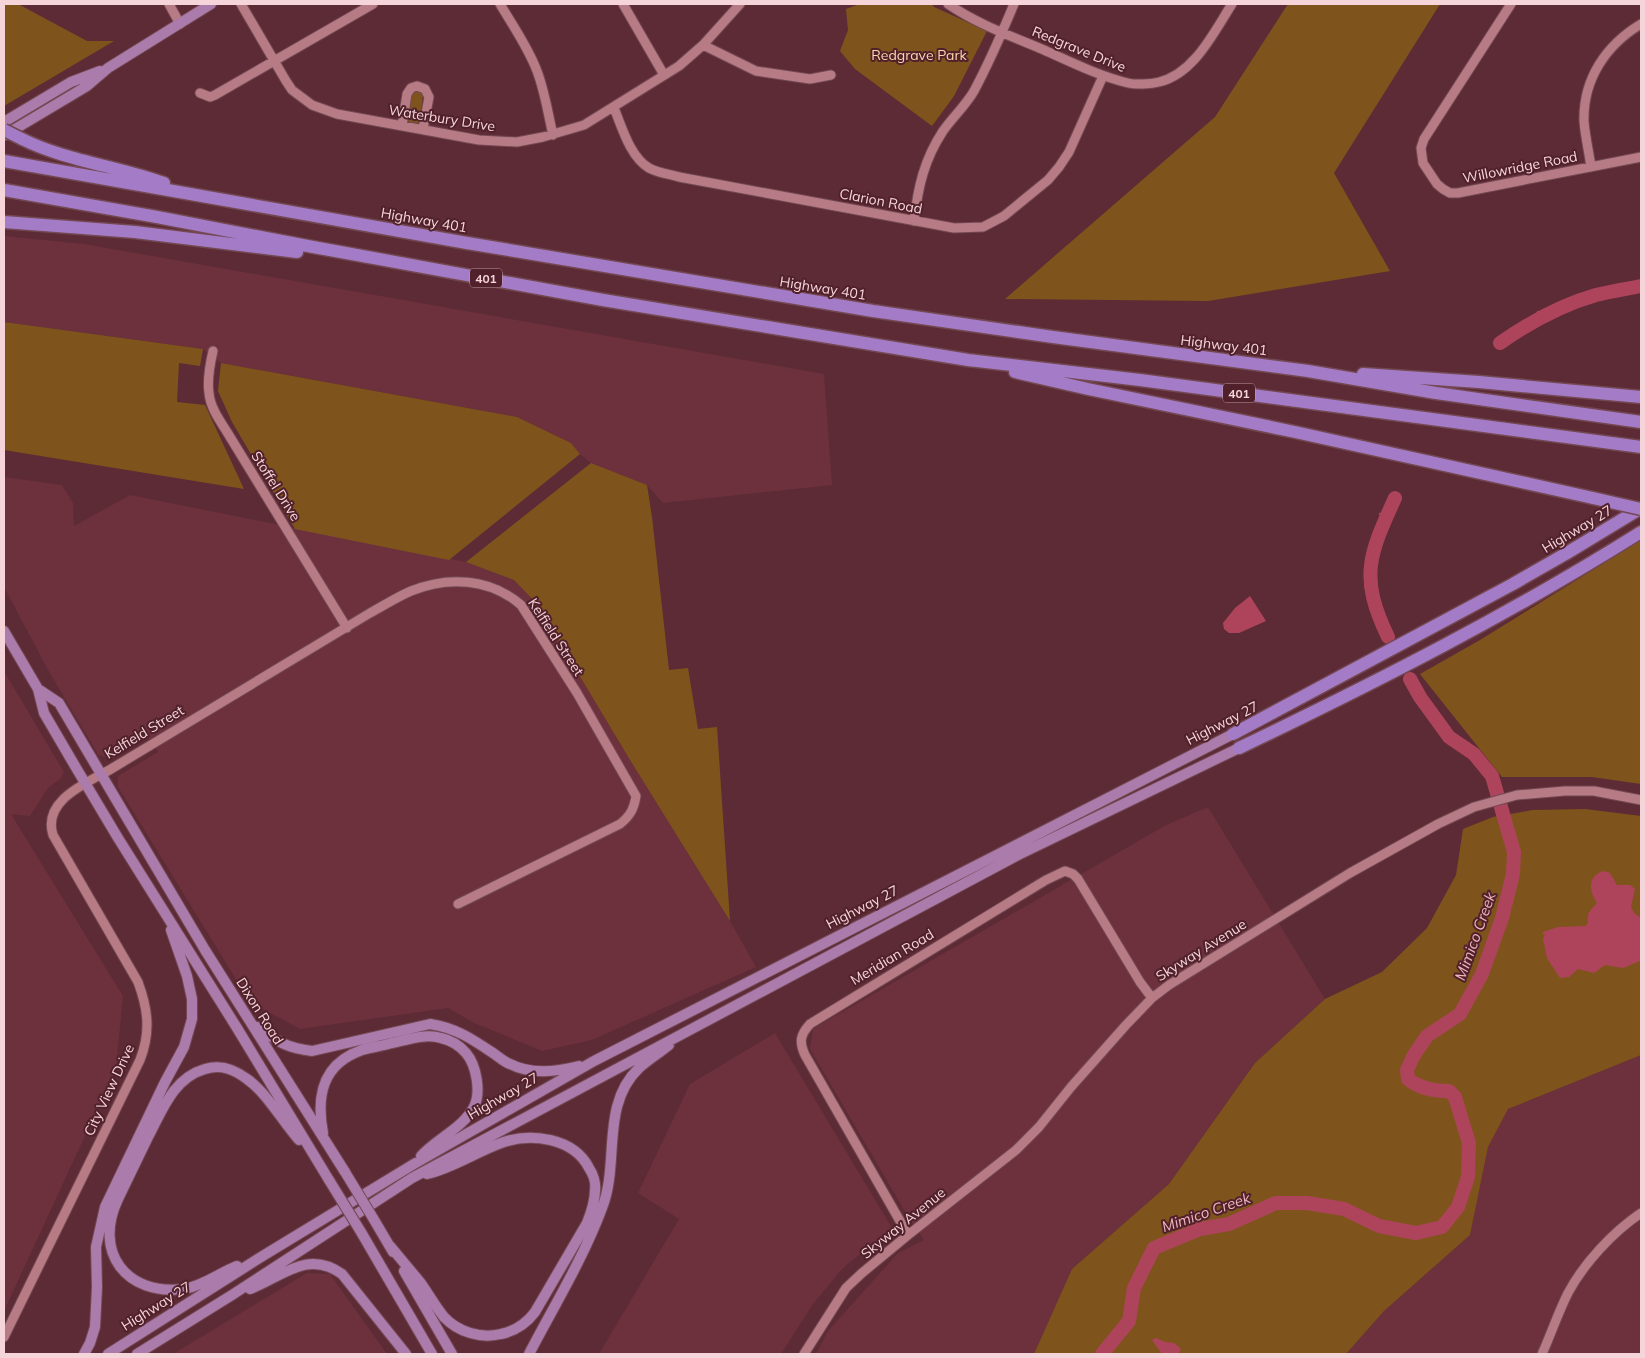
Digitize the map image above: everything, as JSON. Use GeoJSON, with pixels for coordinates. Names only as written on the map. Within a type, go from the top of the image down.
{"type":"FeatureCollection","features":[{"type":"Feature","properties":{"kind":"highway"},"geometry":{"type":"LineString","coordinates":[[4,130],[51,151],[145,176],[197,195]]}},
{"type":"Feature","properties":{"kind":"highway","name":"Highway 401"},"geometry":{"type":"LineString","coordinates":[[4,161],[863,310],[1308,371],[1445,395],[1641,422]]}},
{"type":"Feature","properties":{"kind":"highway","name":"401"},"geometry":{"type":"LineString","coordinates":[[4,190],[788,332],[968,360],[1150,381],[1641,447]]}},
{"type":"Feature","properties":{"kind":"highway"},"geometry":{"type":"LineString","coordinates":[[4,222],[135,232],[330,257],[388,261]]}},
{"type":"Feature","properties":{"kind":"highway"},"geometry":{"type":"LineString","coordinates":[[968,360],[1088,389],[1305,434],[1641,508]]}},
{"type":"Feature","properties":{"kind":"highway"},"geometry":{"type":"LineString","coordinates":[[1308,371],[1478,382],[1641,397]]}},
{"type":"Feature","properties":{"kind":"highway","name":"Highway 27"},"geometry":{"type":"LineString","coordinates":[[1233,734],[1513,584],[1641,508]]}},
{"type":"Feature","properties":{"kind":"highway","name":"Highway 27"},"geometry":{"type":"LineString","coordinates":[[1239,748],[1437,649],[1641,532]]}},
{"type":"Feature","properties":{"kind":"main road"},"geometry":{"type":"LineString","coordinates":[[4,136],[87,86],[108,68],[211,4]]}},
{"type":"Feature","properties":{"kind":"main road"},"geometry":{"type":"LineString","coordinates":[[4,122],[70,82],[108,68]]}},
{"type":"Feature","properties":{"kind":"main road","name":"Dixon Road"},"geometry":{"type":"LineString","coordinates":[[4,631],[38,689],[44,713],[86,784],[361,1232],[432,1354]]}},
{"type":"Feature","properties":{"kind":"main road","name":"Dixon Road"},"geometry":{"type":"LineString","coordinates":[[38,689],[59,703],[205,950],[390,1246],[452,1354]]}},
{"type":"Feature","properties":{"kind":"main road","name":"Highway 27"},"geometry":{"type":"LineString","coordinates":[[108,1354],[261,1257],[414,1164],[594,1061],[1233,734]]}},
{"type":"Feature","properties":{"kind":"main road","name":"Highway 27"},"geometry":{"type":"LineString","coordinates":[[137,1354],[232,1295],[412,1178],[1020,854],[1239,748]]}},
{"type":"Feature","properties":{"kind":"main road"},"geometry":{"type":"LineString","coordinates":[[84,1354],[90,1343],[94,1327],[97,1287],[96,1247],[105,1207],[165,1082],[184,1047],[192,1019],[192,999],[187,976],[164,910]]}},
{"type":"Feature","properties":{"kind":"main road"},"geometry":{"type":"LineString","coordinates":[[193,958],[205,950]]}},
{"type":"Feature","properties":{"kind":"main road"},"geometry":{"type":"LineString","coordinates":[[252,1023],[285,1046],[298,1050],[312,1051],[323,1049],[430,1024],[446,1026],[458,1031],[509,1064],[524,1070],[537,1072],[551,1071],[571,1068],[594,1061]]}},
{"type":"Feature","properties":{"kind":"main road"},"geometry":{"type":"LineString","coordinates":[[529,1354],[592,1232],[603,1206],[611,1166],[615,1114],[623,1090],[639,1068],[658,1055],[682,1034]]}},
{"type":"Feature","properties":{"kind":"main road"},"geometry":{"type":"LineString","coordinates":[[324,1139],[320,1099],[326,1080],[339,1062],[362,1050],[424,1036],[440,1037],[460,1047],[468,1055],[475,1072],[478,1091],[475,1106],[466,1119],[427,1149],[414,1164]]}},
{"type":"Feature","properties":{"kind":"main road"},"geometry":{"type":"LineString","coordinates":[[261,1257],[198,1284],[174,1290],[160,1290],[139,1283],[132,1279],[116,1261],[110,1247],[111,1213],[168,1098],[180,1082],[194,1072],[210,1068],[235,1070],[261,1092],[284,1123],[317,1160]]}},
{"type":"Feature","properties":{"kind":"main road"},"geometry":{"type":"LineString","coordinates":[[390,1246],[445,1318],[467,1332],[480,1336],[511,1332],[530,1320],[535,1312],[587,1223],[596,1189],[586,1161],[576,1151],[553,1140],[530,1138],[502,1142],[441,1171],[412,1178]]}},
{"type":"Feature","properties":{"kind":"main road"},"geometry":{"type":"LineString","coordinates":[[232,1295],[260,1285],[286,1271],[306,1264],[323,1264],[333,1267],[342,1274],[406,1354]]}},
{"type":"Feature","properties":{"kind":"street"},"geometry":{"type":"LineString","coordinates":[[169,4],[180,24]]}},
{"type":"Feature","properties":{"kind":"street","name":"Waterbury Drive"},"geometry":{"type":"LineString","coordinates":[[241,4],[292,90],[312,105],[337,114],[479,140],[503,142],[517,142],[553,135],[584,125],[614,108],[679,66],[703,45],[740,4]]}},
{"type":"Feature","properties":{"kind":"street"},"geometry":{"type":"LineString","coordinates":[[200,94],[210,97],[216,95],[373,4]]}},
{"type":"Feature","properties":{"kind":"street"},"geometry":{"type":"LineString","coordinates":[[500,4],[528,51],[538,72],[553,135]]}},
{"type":"Feature","properties":{"kind":"street"},"geometry":{"type":"LineString","coordinates":[[623,4],[664,75]]}},
{"type":"Feature","properties":{"kind":"street","name":"Redgrave Drive"},"geometry":{"type":"LineString","coordinates":[[948,4],[967,16],[1002,32],[1103,76],[1131,84],[1159,82],[1178,73],[1201,53],[1232,4]]}},
{"type":"Feature","properties":{"kind":"street"},"geometry":{"type":"LineString","coordinates":[[914,221],[918,188],[928,156],[943,131],[973,93],[1014,4]]}},
{"type":"Feature","properties":{"kind":"street","name":"Willowridge Road"},"geometry":{"type":"LineString","coordinates":[[1511,4],[1424,140],[1421,148],[1423,163],[1437,184],[1450,193],[1458,193],[1641,157]]}},
{"type":"Feature","properties":{"kind":"street"},"geometry":{"type":"LineString","coordinates":[[1591,167],[1584,122],[1586,94],[1589,85],[1603,58],[1626,33],[1641,24]]}},
{"type":"Feature","properties":{"kind":"street"},"geometry":{"type":"LineString","coordinates":[[703,45],[756,71],[810,79],[831,75]]}},
{"type":"Feature","properties":{"kind":"street","name":"Clarion Road"},"geometry":{"type":"LineString","coordinates":[[614,108],[634,152],[648,167],[659,172],[914,221],[954,228],[977,228],[1004,216],[1048,180],[1060,167],[1069,152],[1103,76]]}},
{"type":"Feature","properties":{"kind":"street"},"geometry":{"type":"LineString","coordinates":[[402,126],[407,94],[410,88],[417,86],[425,89],[429,97],[423,129]]}},
{"type":"Feature","properties":{"kind":"street","name":"Stoffel Drive"},"geometry":{"type":"LineString","coordinates":[[213,350],[210,364],[209,394],[212,406],[347,628]]}},
{"type":"Feature","properties":{"kind":"street","name":"Kelfield Street"},"geometry":{"type":"LineString","coordinates":[[86,784],[409,592],[437,582],[480,584],[511,596],[530,617],[636,796],[632,812],[620,824],[458,904]]}},
{"type":"Feature","properties":{"kind":"street","name":"City View Drive"},"geometry":{"type":"LineString","coordinates":[[4,1337],[140,1060],[147,1037],[148,1022],[146,1008],[138,982],[59,848],[51,828],[52,814],[58,804],[73,791],[86,784]]}},
{"type":"Feature","properties":{"kind":"street","name":"Skyway Avenue"},"geometry":{"type":"LineString","coordinates":[[804,1354],[846,1288],[908,1235],[1016,1150],[1152,998],[1169,985],[1350,873],[1474,806],[1536,792],[1594,790],[1641,800]]}},
{"type":"Feature","properties":{"kind":"street","name":"Meridian Road"},"geometry":{"type":"LineString","coordinates":[[908,1235],[805,1055],[800,1044],[801,1038],[810,1024],[1038,885],[1065,871],[1073,874],[1078,879],[1140,982],[1152,998]]}},
{"type":"Feature","properties":{"kind":"street"},"geometry":{"type":"LineString","coordinates":[[1542,1354],[1567,1294],[1574,1282],[1612,1235],[1641,1214]]}},
{"type":"Feature","properties":{"kind":"shaded area"},"geometry":{"type":"Polygon","coordinates":[[[4,236],[84,244],[824,374],[832,485],[663,503],[647,485],[591,463],[571,443],[517,417],[221,363],[203,349],[4,322],[4,236]]]}},
{"type":"Feature","properties":{"kind":"shaded area"},"geometry":{"type":"Polygon","coordinates":[[[4,477],[62,485],[73,503],[74,526],[130,495],[466,562],[514,580],[536,603],[630,760],[730,921],[756,967],[592,1040],[542,1051],[474,1023],[448,1008],[300,1029],[250,1002],[118,787],[118,776],[158,752],[148,737],[110,759],[98,754],[48,670],[4,587],[4,477]]]}},
{"type":"Feature","properties":{"kind":"shaded area"},"geometry":{"type":"Polygon","coordinates":[[[1250,596],[1266,621],[1239,633],[1229,633],[1224,629],[1223,623],[1235,608],[1250,596]]]}},
{"type":"Feature","properties":{"kind":"shaded area"},"geometry":{"type":"Polygon","coordinates":[[[4,671],[64,772],[61,778],[48,788],[30,816],[11,814],[123,996],[116,1069],[4,1311],[4,671]]]}},
{"type":"Feature","properties":{"kind":"shaded area"},"geometry":{"type":"Polygon","coordinates":[[[1208,807],[1325,999],[1255,1063],[1169,1184],[1072,1269],[1034,1354],[816,1354],[828,1331],[898,1253],[924,1240],[907,1215],[810,1049],[813,1029],[1166,825],[1208,807]]]}},
{"type":"Feature","properties":{"kind":"shaded area"},"geometry":{"type":"Polygon","coordinates":[[[1603,871],[1610,873],[1617,885],[1630,885],[1635,889],[1631,907],[1634,913],[1641,918],[1640,961],[1623,968],[1605,965],[1594,973],[1578,969],[1569,977],[1560,978],[1547,958],[1543,939],[1545,934],[1543,935],[1543,932],[1558,927],[1586,926],[1591,909],[1597,903],[1592,894],[1592,881],[1594,877],[1603,871]]]}},
{"type":"Feature","properties":{"kind":"shaded area"},"geometry":{"type":"Polygon","coordinates":[[[775,1033],[892,1228],[843,1268],[813,1304],[781,1354],[599,1354],[679,1219],[638,1193],[690,1084],[775,1033]]]}},
{"type":"Feature","properties":{"kind":"shaded area"},"geometry":{"type":"Polygon","coordinates":[[[1641,1055],[1641,1354],[1346,1354],[1384,1311],[1470,1235],[1488,1147],[1508,1109],[1641,1055]]]}},
{"type":"Feature","properties":{"kind":"shaded area"},"geometry":{"type":"Polygon","coordinates":[[[307,1273],[330,1274],[387,1354],[173,1354],[307,1273]]]}},
{"type":"Feature","properties":{"kind":"shaded area"},"geometry":{"type":"Polygon","coordinates":[[[1156,1338],[1174,1343],[1181,1349],[1178,1354],[1162,1354],[1152,1340],[1156,1338]]]}},
{"type":"Feature","properties":{"kind":"green space"},"geometry":{"type":"Polygon","coordinates":[[[4,4],[18,4],[87,41],[114,41],[4,106],[4,4]]]}},
{"type":"Feature","properties":{"kind":"green space","name":"Redgrave Park"},"geometry":{"type":"Polygon","coordinates":[[[860,4],[932,4],[934,7],[987,31],[954,96],[932,126],[855,69],[840,51],[848,30],[846,9],[860,4]]]}},
{"type":"Feature","properties":{"kind":"green space"},"geometry":{"type":"Polygon","coordinates":[[[1288,4],[1440,4],[1334,173],[1390,271],[1208,301],[1005,299],[1215,117],[1288,4]]]}},
{"type":"Feature","properties":{"kind":"green space"},"geometry":{"type":"Polygon","coordinates":[[[419,91],[423,94],[420,121],[416,125],[411,125],[408,121],[411,96],[414,92],[419,91]]]}},
{"type":"Feature","properties":{"kind":"green space"},"geometry":{"type":"Polygon","coordinates":[[[4,322],[203,349],[200,366],[179,363],[177,402],[205,405],[244,489],[4,450],[4,322]]]}},
{"type":"Feature","properties":{"kind":"green space"},"geometry":{"type":"Polygon","coordinates":[[[221,363],[517,417],[571,443],[580,454],[449,560],[295,529],[232,422],[218,391],[221,363]]]}},
{"type":"Feature","properties":{"kind":"green space"},"geometry":{"type":"Polygon","coordinates":[[[591,463],[647,485],[669,670],[688,668],[698,729],[717,727],[730,921],[630,760],[536,603],[514,580],[466,562],[591,463]]]}},
{"type":"Feature","properties":{"kind":"green space"},"geometry":{"type":"Polygon","coordinates":[[[1641,540],[1641,784],[1592,777],[1502,777],[1420,674],[1480,640],[1641,540]]]}},
{"type":"Feature","properties":{"kind":"green space"},"geometry":{"type":"Polygon","coordinates":[[[1585,809],[1641,816],[1641,1055],[1508,1109],[1488,1147],[1470,1235],[1384,1311],[1346,1354],[1034,1354],[1072,1269],[1169,1184],[1255,1063],[1325,999],[1382,972],[1427,928],[1456,875],[1463,829],[1493,817],[1533,810],[1585,809]]]}},
{"type":"Feature","properties":{"kind":"waterway","name":"Mimico Creek"},"geometry":{"type":"LineString","coordinates":[[1500,343],[1534,321],[1570,304],[1596,295],[1641,286]]}},
{"type":"Feature","properties":{"kind":"waterway","name":"Mimico Creek"},"geometry":{"type":"LineString","coordinates":[[1538,312],[1545,315]]}},
{"type":"Feature","properties":{"kind":"waterway","name":"Mimico Creek"},"geometry":{"type":"LineString","coordinates":[[1388,637],[1373,598],[1371,566],[1379,535],[1395,498]]}},
{"type":"Feature","properties":{"kind":"waterway","name":"Mimico Creek"},"geometry":{"type":"LineString","coordinates":[[1380,514],[1388,514]]}},
{"type":"Feature","properties":{"kind":"waterway","name":"Mimico Creek"},"geometry":{"type":"LineString","coordinates":[[1102,1354],[1129,1321],[1134,1288],[1154,1248],[1200,1229],[1229,1224],[1276,1203],[1307,1203],[1344,1209],[1379,1226],[1416,1233],[1442,1227],[1458,1207],[1468,1177],[1469,1143],[1455,1097],[1449,1091],[1433,1090],[1417,1085],[1408,1079],[1407,1070],[1414,1055],[1427,1036],[1460,1014],[1482,974],[1502,918],[1513,874],[1514,852],[1492,776],[1474,754],[1449,737],[1420,697],[1410,679]]}}]}
